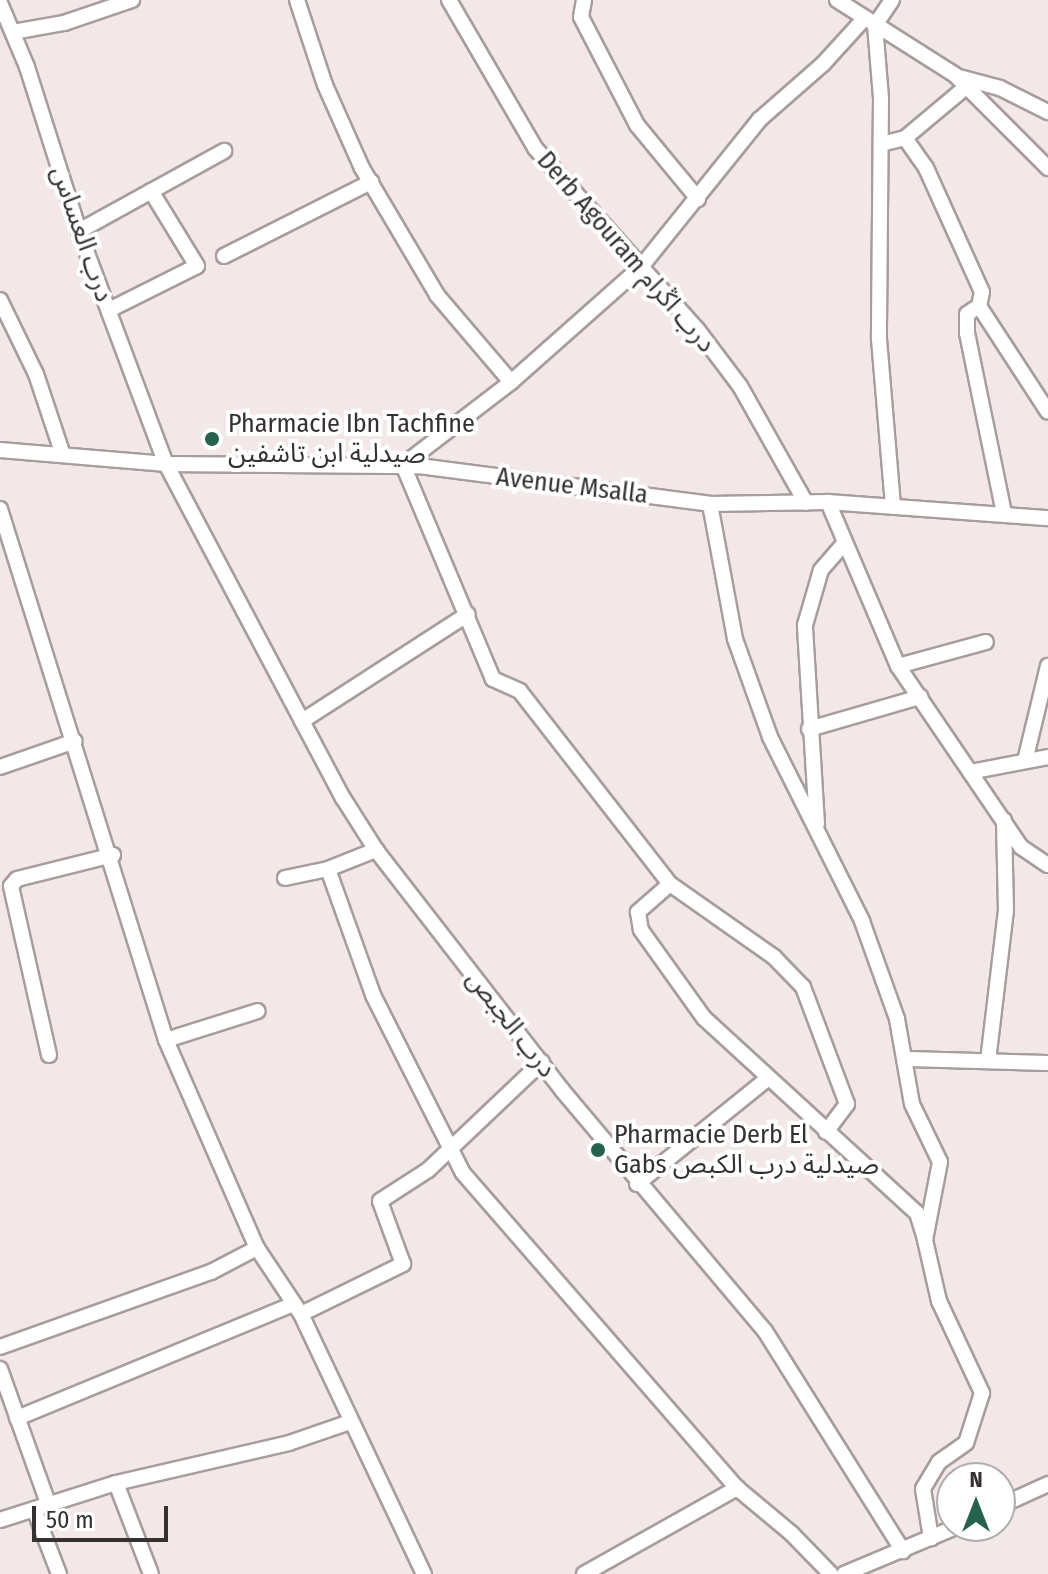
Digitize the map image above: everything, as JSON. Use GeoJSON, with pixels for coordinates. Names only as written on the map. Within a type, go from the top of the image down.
{"type":"FeatureCollection","features":[{"type":"Feature","properties":{"kind":"street"},"geometry":{"type":"LineString","coordinates":[[13,32],[132,0]]}},
{"type":"Feature","properties":{"kind":"street"},"geometry":{"type":"LineString","coordinates":[[297,0],[325,85],[371,182],[437,295],[511,382]]}},
{"type":"Feature","properties":{"kind":"street","name":"Derb Agouram درب اڭرام"},"geometry":{"type":"LineString","coordinates":[[449,0],[515,118],[556,178],[641,267],[740,386],[806,503]]}},
{"type":"Feature","properties":{"kind":"street"},"geometry":{"type":"LineString","coordinates":[[584,0],[581,17],[637,125],[698,199]]}},
{"type":"Feature","properties":{"kind":"street"},"geometry":{"type":"LineString","coordinates":[[837,0],[970,84],[1048,112]]}},
{"type":"Feature","properties":{"kind":"street"},"geometry":{"type":"LineString","coordinates":[[826,1132],[847,1104],[803,987],[774,957],[670,884],[520,691],[493,679],[403,465],[511,382],[641,267],[759,120],[892,0]]}},
{"type":"Feature","properties":{"kind":"street","name":"درب العساس"},"geometry":{"type":"LineString","coordinates":[[0,3],[13,32],[79,231],[166,464]]}},
{"type":"Feature","properties":{"kind":"street"},"geometry":{"type":"LineString","coordinates":[[869,23],[881,144],[877,283],[893,506]]}},
{"type":"Feature","properties":{"kind":"street"},"geometry":{"type":"LineString","coordinates":[[881,144],[905,138],[970,84]]}},
{"type":"Feature","properties":{"kind":"street"},"geometry":{"type":"LineString","coordinates":[[970,84],[1048,168]]}},
{"type":"Feature","properties":{"kind":"street"},"geometry":{"type":"LineString","coordinates":[[905,138],[926,168],[983,297],[979,306],[967,314],[967,333],[1004,513]]}},
{"type":"Feature","properties":{"kind":"street"},"geometry":{"type":"LineString","coordinates":[[79,231],[224,151]]}},
{"type":"Feature","properties":{"kind":"street"},"geometry":{"type":"LineString","coordinates":[[224,256],[371,182]]}},
{"type":"Feature","properties":{"kind":"street"},"geometry":{"type":"LineString","coordinates":[[109,310],[197,266],[151,191]]}},
{"type":"Feature","properties":{"kind":"street"},"geometry":{"type":"LineString","coordinates":[[0,300],[36,374],[63,455]]}},
{"type":"Feature","properties":{"kind":"street"},"geometry":{"type":"LineString","coordinates":[[979,306],[1048,412]]}},
{"type":"Feature","properties":{"kind":"street","name":"Avenue Msalla"},"geometry":{"type":"LineString","coordinates":[[0,450],[166,464],[403,465],[710,504],[828,502],[1048,518]]}},
{"type":"Feature","properties":{"kind":"street","name":"درب الجبص"},"geometry":{"type":"LineString","coordinates":[[166,464],[302,721],[376,850],[637,1184],[709,1261],[765,1331],[903,1551]]}},
{"type":"Feature","properties":{"kind":"street"},"geometry":{"type":"LineString","coordinates":[[828,502],[898,666],[1021,847],[1048,865]]}},
{"type":"Feature","properties":{"kind":"street"},"geometry":{"type":"LineString","coordinates":[[710,504],[735,639],[770,737],[862,921],[907,1059],[912,1104],[932,1137],[940,1162],[925,1240]]}},
{"type":"Feature","properties":{"kind":"street"},"geometry":{"type":"LineString","coordinates":[[0,509],[113,855],[166,1040],[257,1248],[297,1309],[424,1574]]}},
{"type":"Feature","properties":{"kind":"street"},"geometry":{"type":"LineString","coordinates":[[818,831],[809,729],[805,625],[821,570],[844,544]]}},
{"type":"Feature","properties":{"kind":"street"},"geometry":{"type":"LineString","coordinates":[[302,721],[468,614]]}},
{"type":"Feature","properties":{"kind":"street"},"geometry":{"type":"LineString","coordinates":[[898,666],[986,642]]}},
{"type":"Feature","properties":{"kind":"street"},"geometry":{"type":"LineString","coordinates":[[1025,761],[1048,666]]}},
{"type":"Feature","properties":{"kind":"street"},"geometry":{"type":"LineString","coordinates":[[809,729],[920,697]]}},
{"type":"Feature","properties":{"kind":"street"},"geometry":{"type":"LineString","coordinates":[[0,767],[75,741]]}},
{"type":"Feature","properties":{"kind":"street"},"geometry":{"type":"LineString","coordinates":[[970,772],[1048,757]]}},
{"type":"Feature","properties":{"kind":"street"},"geometry":{"type":"LineString","coordinates":[[988,1061],[1006,910],[1004,819]]}},
{"type":"Feature","properties":{"kind":"street"},"geometry":{"type":"LineString","coordinates":[[285,878],[328,869],[376,850]]}},
{"type":"Feature","properties":{"kind":"street"},"geometry":{"type":"LineString","coordinates":[[49,1055],[11,886],[17,879],[113,855]]}},
{"type":"Feature","properties":{"kind":"street"},"geometry":{"type":"LineString","coordinates":[[328,869],[373,995],[447,1149],[737,1488],[831,1574]]}},
{"type":"Feature","properties":{"kind":"street"},"geometry":{"type":"LineString","coordinates":[[670,884],[638,912],[636,922],[704,1018],[766,1080],[917,1213],[939,1301],[982,1393],[966,1443],[939,1462],[923,1489],[931,1538]]}},
{"type":"Feature","properties":{"kind":"street"},"geometry":{"type":"LineString","coordinates":[[166,1040],[258,1011]]}},
{"type":"Feature","properties":{"kind":"street"},"geometry":{"type":"LineString","coordinates":[[907,1059],[1048,1063]]}},
{"type":"Feature","properties":{"kind":"street"},"geometry":{"type":"LineString","coordinates":[[17,1418],[297,1309],[403,1264],[380,1201],[428,1170],[542,1062]]}},
{"type":"Feature","properties":{"kind":"street"},"geometry":{"type":"LineString","coordinates":[[637,1184],[766,1080]]}},
{"type":"Feature","properties":{"kind":"street"},"geometry":{"type":"LineString","coordinates":[[0,1347],[211,1272],[257,1248]]}},
{"type":"Feature","properties":{"kind":"street"},"geometry":{"type":"LineString","coordinates":[[0,1369],[3,1389],[17,1418],[59,1574]]}},
{"type":"Feature","properties":{"kind":"street"},"geometry":{"type":"LineString","coordinates":[[0,1520],[116,1483],[289,1443],[350,1422]]}},
{"type":"Feature","properties":{"kind":"street"},"geometry":{"type":"LineString","coordinates":[[116,1483],[151,1574]]}},
{"type":"Feature","properties":{"kind":"street"},"geometry":{"type":"LineString","coordinates":[[1016,1499],[1048,1484]]}},
{"type":"Feature","properties":{"kind":"street"},"geometry":{"type":"LineString","coordinates":[[584,1574],[737,1488]]}},
{"type":"Feature","properties":{"kind":"street"},"geometry":{"type":"LineString","coordinates":[[844,1574],[936,1536]]}},
{"type":"Feature","properties":{"kind":"place","name":"Pharmacie Ibn Tachfine صيدلية ابن تاشفين"},"geometry":{"type":"Point","coordinates":[212,439]}},
{"type":"Feature","properties":{"kind":"place","name":"Pharmacie Derb El Gabs صيدلية درب الكبص"},"geometry":{"type":"Point","coordinates":[598,1150]}}]}
